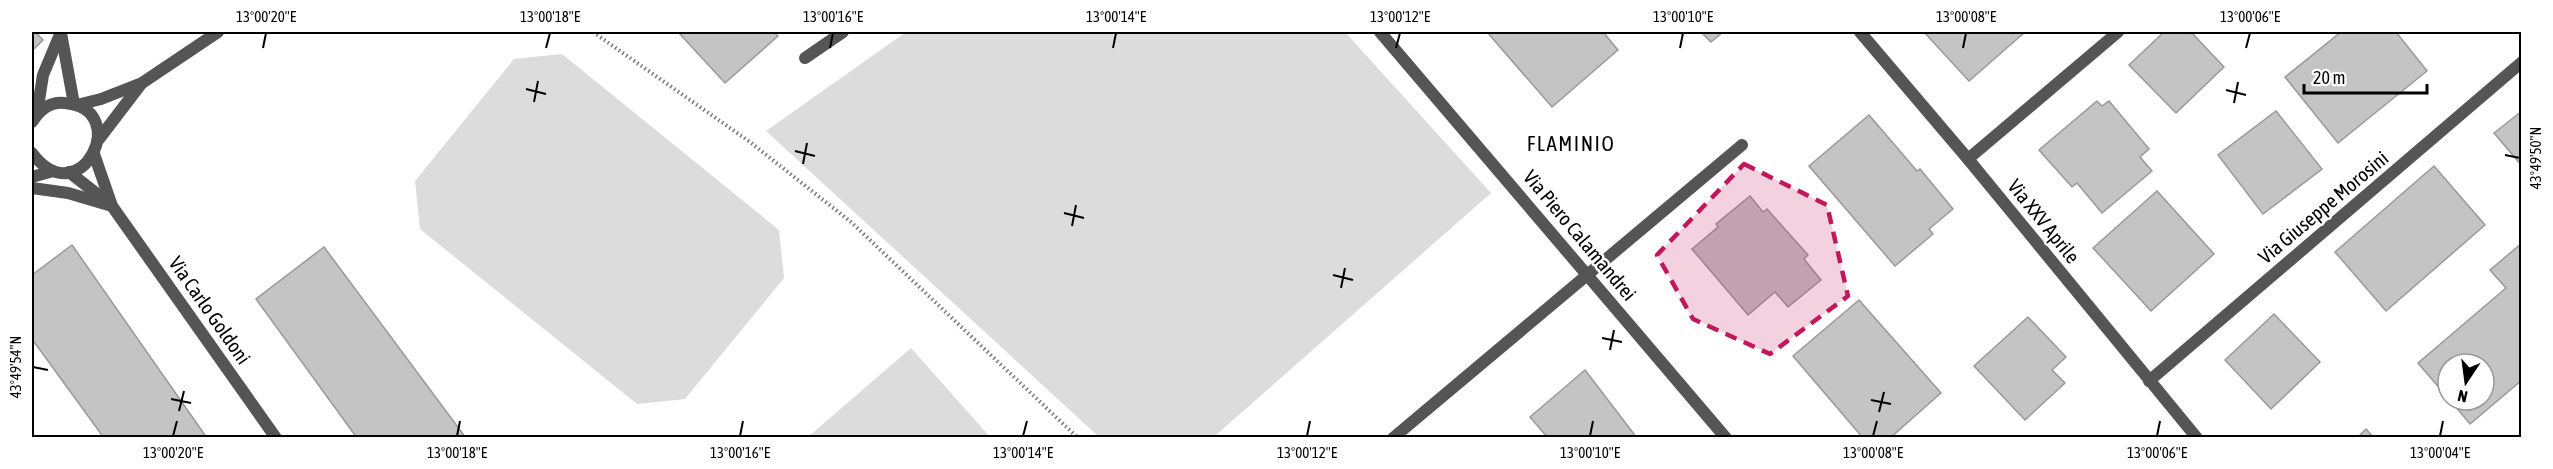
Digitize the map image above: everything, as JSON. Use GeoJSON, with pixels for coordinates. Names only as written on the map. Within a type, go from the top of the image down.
{"type":"FeatureCollection","features":[{"type":"Feature","properties":{"kind":"street"},"geometry":{"type":"LineString","coordinates":[[61,32],[76,104],[89,113],[96,125],[99,139]]}},
{"type":"Feature","properties":{"kind":"street"},"geometry":{"type":"LineString","coordinates":[[34,118],[43,75],[61,32]]}},
{"type":"Feature","properties":{"kind":"street"},"geometry":{"type":"LineString","coordinates":[[34,118],[48,106],[61,102],[76,104],[101,99],[142,83],[218,32]]}},
{"type":"Feature","properties":{"kind":"street"},"geometry":{"type":"LineString","coordinates":[[806,58],[843,32]]}},
{"type":"Feature","properties":{"kind":"street","name":"Via Piero Calamandrei"},"geometry":{"type":"LineString","coordinates":[[1380,32],[1726,438]]}},
{"type":"Feature","properties":{"kind":"street","name":"Via XXV Aprile"},"geometry":{"type":"LineString","coordinates":[[1860,32],[1968,159],[2197,438]]}},
{"type":"Feature","properties":{"kind":"street"},"geometry":{"type":"LineString","coordinates":[[1968,159],[2118,32]]}},
{"type":"Feature","properties":{"kind":"street","name":"Via Giuseppe Morosini"},"geometry":{"type":"LineString","coordinates":[[2149,381],[2522,62]]}},
{"type":"Feature","properties":{"kind":"street"},"geometry":{"type":"LineString","coordinates":[[32,177],[53,171],[69,172],[84,167],[94,154],[99,139],[142,83]]}},
{"type":"Feature","properties":{"kind":"street"},"geometry":{"type":"LineString","coordinates":[[1393,438],[1742,145]]}},
{"type":"Feature","properties":{"kind":"street"},"geometry":{"type":"LineString","coordinates":[[32,153],[40,164],[53,171]]}},
{"type":"Feature","properties":{"kind":"street","name":"Via Carlo Goldoni"},"geometry":{"type":"LineString","coordinates":[[94,154],[112,206],[276,438]]}},
{"type":"Feature","properties":{"kind":"street","name":"Via Carlo Goldoni"},"geometry":{"type":"LineString","coordinates":[[69,172],[112,206]]}},
{"type":"Feature","properties":{"kind":"street"},"geometry":{"type":"LineString","coordinates":[[32,188],[68,193],[112,206]]}},
{"type":"Feature","properties":{"kind":"path"},"geometry":{"type":"LineString","coordinates":[[593,32],[750,142],[851,222],[1078,438]]}},
{"type":"Feature","properties":{"kind":"highlighted area"},"geometry":{"type":"Polygon","coordinates":[[[1744,164],[1827,205],[1848,296],[1770,354],[1693,319],[1657,255],[1744,164]]]}},
{"type":"Feature","properties":{"kind":"shaded area"},"geometry":{"type":"Polygon","coordinates":[[[906,32],[1345,32],[1491,193],[1216,435],[1218,437],[1099,437],[766,131],[906,32]]]}},
{"type":"Feature","properties":{"kind":"shaded area"},"geometry":{"type":"Polygon","coordinates":[[[562,54],[779,230],[784,278],[685,399],[637,404],[420,229],[415,181],[514,59],[562,54]]]}},
{"type":"Feature","properties":{"kind":"shaded area"},"geometry":{"type":"Polygon","coordinates":[[[911,348],[990,437],[808,437],[911,348]]]}},
{"type":"Feature","properties":{"kind":"building"},"geometry":{"type":"Polygon","coordinates":[[[32,32],[43,40],[32,51],[32,32]]]}},
{"type":"Feature","properties":{"kind":"building"},"geometry":{"type":"Polygon","coordinates":[[[678,32],[774,32],[778,36],[725,83],[678,32]]]}},
{"type":"Feature","properties":{"kind":"building"},"geometry":{"type":"Polygon","coordinates":[[[1487,32],[1603,32],[1618,50],[1552,107],[1487,32]]]}},
{"type":"Feature","properties":{"kind":"building"},"geometry":{"type":"Polygon","coordinates":[[[1701,32],[1723,32],[1711,42],[1701,32]]]}},
{"type":"Feature","properties":{"kind":"building"},"geometry":{"type":"Polygon","coordinates":[[[1924,32],[2025,32],[1969,81],[1924,32]]]}},
{"type":"Feature","properties":{"kind":"building"},"geometry":{"type":"Polygon","coordinates":[[[2164,32],[2191,32],[2224,67],[2176,113],[2129,65],[2164,32]]]}},
{"type":"Feature","properties":{"kind":"building"},"geometry":{"type":"Polygon","coordinates":[[[2341,32],[2396,32],[2427,71],[2338,143],[2285,77],[2341,32]]]}},
{"type":"Feature","properties":{"kind":"building"},"geometry":{"type":"Polygon","coordinates":[[[2097,101],[2102,106],[2109,101],[2149,149],[2140,157],[2152,171],[2102,213],[2077,183],[2072,187],[2039,150],[2097,101]]]}},
{"type":"Feature","properties":{"kind":"building"},"geometry":{"type":"Polygon","coordinates":[[[2276,111],[2322,169],[2263,214],[2218,155],[2276,111]]]}},
{"type":"Feature","properties":{"kind":"building"},"geometry":{"type":"Polygon","coordinates":[[[2522,111],[2522,166],[2494,133],[2522,111]]]}},
{"type":"Feature","properties":{"kind":"building"},"geometry":{"type":"Polygon","coordinates":[[[1869,115],[1917,171],[1920,169],[1953,209],[1929,229],[1933,234],[1895,266],[1809,166],[1869,115]]]}},
{"type":"Feature","properties":{"kind":"building"},"geometry":{"type":"Polygon","coordinates":[[[2434,166],[2485,225],[2386,311],[2335,252],[2434,166]]]}},
{"type":"Feature","properties":{"kind":"building"},"geometry":{"type":"Polygon","coordinates":[[[2157,191],[2214,254],[2151,311],[2093,248],[2157,191]]]}},
{"type":"Feature","properties":{"kind":"building"},"geometry":{"type":"Polygon","coordinates":[[[1750,196],[1763,212],[1767,209],[1808,255],[1804,259],[1821,280],[1788,307],[1775,292],[1748,315],[1692,249],[1718,227],[1716,224],[1750,196]]]}},
{"type":"Feature","properties":{"kind":"building"},"geometry":{"type":"Polygon","coordinates":[[[2522,243],[2522,380],[2496,402],[2496,352],[2436,352],[2436,384],[2418,363],[2506,288],[2490,270],[2522,243]]]}},
{"type":"Feature","properties":{"kind":"building"},"geometry":{"type":"Polygon","coordinates":[[[72,245],[207,438],[104,438],[32,339],[32,275],[72,245]]]}},
{"type":"Feature","properties":{"kind":"building"},"geometry":{"type":"Polygon","coordinates":[[[324,247],[466,438],[357,438],[256,299],[324,247]]]}},
{"type":"Feature","properties":{"kind":"building"},"geometry":{"type":"Polygon","coordinates":[[[1859,300],[1941,393],[1890,438],[1863,438],[1793,356],[1859,300]]]}},
{"type":"Feature","properties":{"kind":"building"},"geometry":{"type":"Polygon","coordinates":[[[2274,314],[2320,362],[2271,409],[2225,360],[2274,314]]]}},
{"type":"Feature","properties":{"kind":"building"},"geometry":{"type":"Polygon","coordinates":[[[2028,317],[2066,357],[2052,370],[2065,383],[2025,420],[1974,366],[2028,317]]]}},
{"type":"Feature","properties":{"kind":"building"},"geometry":{"type":"Polygon","coordinates":[[[1585,370],[1637,438],[1548,438],[1530,417],[1585,370]]]}},
{"type":"Feature","properties":{"kind":"building"},"geometry":{"type":"Polygon","coordinates":[[[2460,412],[2484,412],[2470,424],[2460,412]]]}},
{"type":"Feature","properties":{"kind":"building"},"geometry":{"type":"Polygon","coordinates":[[[2366,429],[2374,438],[2357,438],[2366,429]]]}},
{"type":"Feature","properties":{"kind":"district","name":"FLAMINIO"},"geometry":{"type":"Point","coordinates":[1571,143]}}]}
